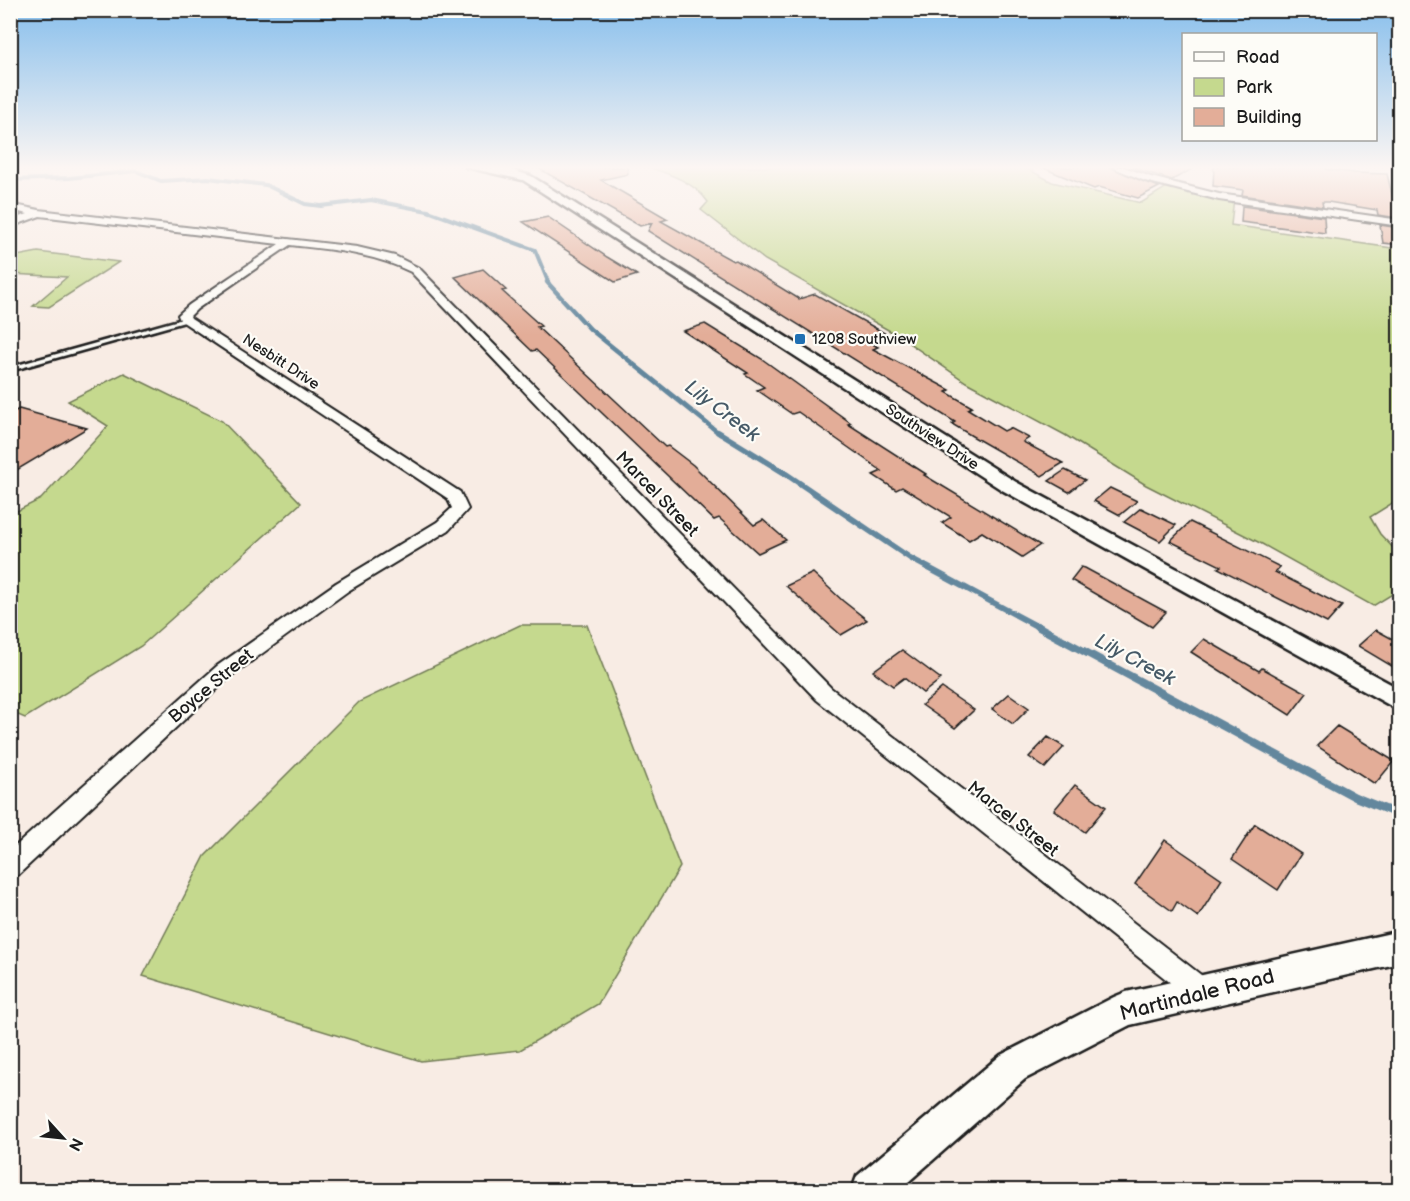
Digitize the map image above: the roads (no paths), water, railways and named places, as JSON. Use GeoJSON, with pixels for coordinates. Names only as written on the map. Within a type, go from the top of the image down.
{"type":"FeatureCollection","features":[{"type":"Feature","properties":{"kind":"street","name":"Marcel Street"},"geometry":{"type":"LineString","coordinates":[[122,223],[369,252],[405,264],[425,278],[824,694],[1201,991]]}},
{"type":"Feature","properties":{"kind":"street","name":"Southview Drive"},"geometry":{"type":"LineString","coordinates":[[597,223],[1009,486],[1400,701]]}},
{"type":"Feature","properties":{"kind":"street"},"geometry":{"type":"LineString","coordinates":[[186,320],[184,315],[193,307],[287,243]]}},
{"type":"Feature","properties":{"kind":"street","name":"Nesbitt Drive"},"geometry":{"type":"LineString","coordinates":[[186,320],[454,495],[460,509]]}},
{"type":"Feature","properties":{"kind":"street","name":"Boyce Street"},"geometry":{"type":"LineString","coordinates":[[10,867],[224,671],[342,587],[443,526],[460,509]]}},
{"type":"Feature","properties":{"kind":"street","name":"Martindale Road"},"geometry":{"type":"LineString","coordinates":[[871,1191],[1013,1067],[1126,1009],[1400,947]]}},
{"type":"Feature","properties":{"kind":"lane"},"geometry":{"type":"LineString","coordinates":[[10,369],[186,320]]}},
{"type":"Feature","properties":{"kind":"waterway","name":"Lily Creek"},"geometry":{"type":"LineString","coordinates":[[461,223],[535,250],[549,284]]}},
{"type":"Feature","properties":{"kind":"waterway","name":"Lily Creek"},"geometry":{"type":"LineString","coordinates":[[547,282],[590,329],[720,434]]}},
{"type":"Feature","properties":{"kind":"waterway","name":"Lily Creek"},"geometry":{"type":"LineString","coordinates":[[718,432],[783,472],[910,558],[1040,628]]}},
{"type":"Feature","properties":{"kind":"waterway","name":"Lily Creek"},"geometry":{"type":"LineString","coordinates":[[1037,626],[1355,797],[1400,815]]}},
{"type":"Feature","properties":{"kind":"place","name":"1208 Southview"},"geometry":{"type":"Point","coordinates":[800,339]}}]}
